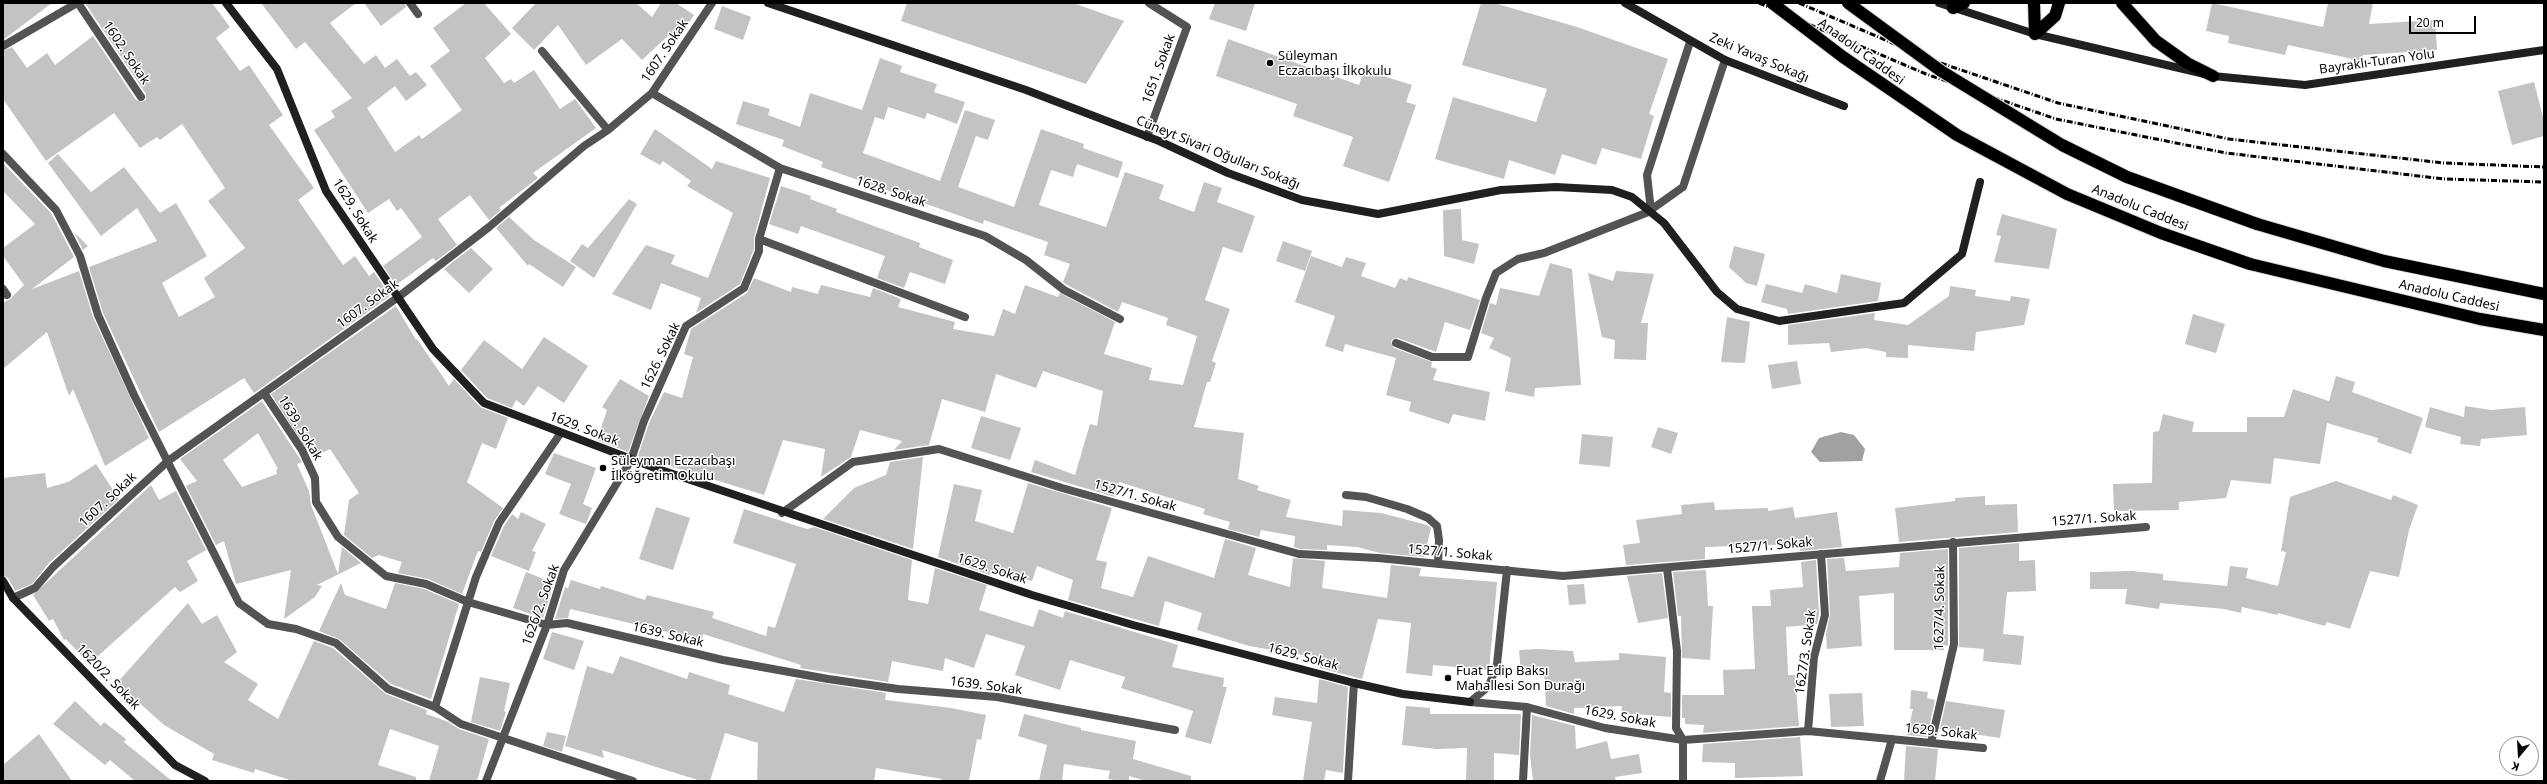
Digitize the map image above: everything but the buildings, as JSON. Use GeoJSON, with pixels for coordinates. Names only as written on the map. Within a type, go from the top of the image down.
{"type":"FeatureCollection","features":[{"type":"Feature","properties":{"kind":"highway","name":"Anadolu Caddesi"},"geometry":{"type":"LineString","coordinates":[[1772,3],[1843,57],[1957,135],[2068,194],[2161,233],[2250,264],[2480,318],[2544,330]]}},
{"type":"Feature","properties":{"kind":"highway","name":"Anadolu Caddesi"},"geometry":{"type":"LineString","coordinates":[[1848,3],[1941,71],[2062,145],[2127,177],[2257,224],[2384,261],[2544,294]]}},
{"type":"Feature","properties":{"kind":"highway"},"geometry":{"type":"LineString","coordinates":[[2034,3],[2035,34]]}},
{"type":"Feature","properties":{"kind":"highway"},"geometry":{"type":"LineString","coordinates":[[2035,34],[2055,16],[2059,3]]}},
{"type":"Feature","properties":{"kind":"highway"},"geometry":{"type":"LineString","coordinates":[[2122,3],[2156,41],[2187,63],[2213,76]]}},
{"type":"Feature","properties":{"kind":"street"},"geometry":{"type":"LineString","coordinates":[[3,46],[78,3]]}},
{"type":"Feature","properties":{"kind":"street","name":"1602. Sokak"},"geometry":{"type":"LineString","coordinates":[[78,3],[141,97]]}},
{"type":"Feature","properties":{"kind":"street","name":"1629. Sokak"},"geometry":{"type":"LineString","coordinates":[[226,3],[277,69],[326,191],[433,350],[484,403],[560,434],[782,513],[1133,625],[1354,683],[1402,694],[1527,707],[1605,728],[1683,740],[1808,731],[1983,748]]}},
{"type":"Feature","properties":{"kind":"street"},"geometry":{"type":"LineString","coordinates":[[410,3],[418,14]]}},
{"type":"Feature","properties":{"kind":"street","name":"1607. Sokak"},"geometry":{"type":"LineString","coordinates":[[13,598],[35,588],[53,567],[168,460],[397,298],[489,227],[584,146],[608,130],[652,93],[712,3]]}},
{"type":"Feature","properties":{"kind":"street","name":"Cüneyt Sivari Oğulları Sokağı"},"geometry":{"type":"LineString","coordinates":[[768,3],[1026,90],[1147,137],[1228,173],[1302,200],[1378,214],[1501,190],[1556,187],[1612,190],[1632,197],[1651,210],[1664,223],[1717,292],[1737,309],[1780,321],[1904,303],[1962,254],[1980,182]]}},
{"type":"Feature","properties":{"kind":"street","name":"1651. Sokak"},"geometry":{"type":"LineString","coordinates":[[1147,137],[1187,27],[1149,3]]}},
{"type":"Feature","properties":{"kind":"street","name":"Zeki Yavaş Sokağı"},"geometry":{"type":"LineString","coordinates":[[1625,3],[1690,42],[1725,60],[1844,106]]}},
{"type":"Feature","properties":{"kind":"street"},"geometry":{"type":"LineString","coordinates":[[1939,3],[1958,6]]}},
{"type":"Feature","properties":{"kind":"street","name":"Bayraklı-Turan Yolu"},"geometry":{"type":"LineString","coordinates":[[1958,6],[2035,34],[2213,76],[2305,84],[2544,50]]}},
{"type":"Feature","properties":{"kind":"street"},"geometry":{"type":"LineString","coordinates":[[1651,210],[1647,175],[1690,42]]}},
{"type":"Feature","properties":{"kind":"street"},"geometry":{"type":"LineString","coordinates":[[542,51],[608,130]]}},
{"type":"Feature","properties":{"kind":"street"},"geometry":{"type":"LineString","coordinates":[[1396,343],[1432,357],[1468,357],[1486,298],[1496,273],[1518,259],[1544,253],[1651,210],[1683,187],[1725,60]]}},
{"type":"Feature","properties":{"kind":"street","name":"1628. Sokak"},"geometry":{"type":"LineString","coordinates":[[652,93],[780,168],[985,236],[1026,260],[1064,290],[1120,319]]}},
{"type":"Feature","properties":{"kind":"street"},"geometry":{"type":"LineString","coordinates":[[3,154],[56,210],[80,256],[98,315],[134,395],[239,603],[268,624],[296,629],[336,643],[388,689],[435,707],[461,724],[633,781]]}},
{"type":"Feature","properties":{"kind":"street","name":"1626. Sokak"},"geometry":{"type":"LineString","coordinates":[[644,421],[686,326],[744,288],[759,251],[759,239],[780,168]]}},
{"type":"Feature","properties":{"kind":"street"},"geometry":{"type":"LineString","coordinates":[[759,239],[964,317]]}},
{"type":"Feature","properties":{"kind":"street","name":"1639. Sokak"},"geometry":{"type":"LineString","coordinates":[[264,392],[302,450],[315,478],[316,502],[338,537],[386,576],[426,584],[468,602],[546,625],[567,623],[723,660],[828,679],[898,689],[996,697],[1175,730]]}},
{"type":"Feature","properties":{"kind":"street","name":"1626/2. Sokak"},"geometry":{"type":"LineString","coordinates":[[503,739],[546,625],[564,570],[631,460],[644,421]]}},
{"type":"Feature","properties":{"kind":"street"},"geometry":{"type":"LineString","coordinates":[[435,707],[476,577],[499,523],[560,434]]}},
{"type":"Feature","properties":{"kind":"street","name":"1527/1. Sokak"},"geometry":{"type":"LineString","coordinates":[[782,513],[853,462],[939,449],[1062,488],[1300,554],[1438,564],[1562,576],[2146,527]]}},
{"type":"Feature","properties":{"kind":"street"},"geometry":{"type":"LineString","coordinates":[[1346,495],[1387,503],[1428,518],[1437,526],[1439,540],[1438,564]]}},
{"type":"Feature","properties":{"kind":"street","name":"1627/4. Sokak"},"geometry":{"type":"LineString","coordinates":[[1931,743],[1954,644],[1953,542]]}},
{"type":"Feature","properties":{"kind":"street","name":"1627/3. Sokak"},"geometry":{"type":"LineString","coordinates":[[1808,731],[1814,658],[1826,615],[1821,554]]}},
{"type":"Feature","properties":{"kind":"street"},"geometry":{"type":"LineString","coordinates":[[1667,568],[1677,651],[1676,728],[1683,740],[1683,781]]}},
{"type":"Feature","properties":{"kind":"street"},"geometry":{"type":"LineString","coordinates":[[1470,702],[1489,686],[1497,664],[1507,570]]}},
{"type":"Feature","properties":{"kind":"street","name":"1620/2. Sokak"},"geometry":{"type":"LineString","coordinates":[[3,581],[13,598],[175,765],[205,781]]}},
{"type":"Feature","properties":{"kind":"street"},"geometry":{"type":"LineString","coordinates":[[1348,781],[1354,683]]}},
{"type":"Feature","properties":{"kind":"street"},"geometry":{"type":"LineString","coordinates":[[1522,781],[1527,707]]}},
{"type":"Feature","properties":{"kind":"street"},"geometry":{"type":"LineString","coordinates":[[486,781],[503,739]]}},
{"type":"Feature","properties":{"kind":"street"},"geometry":{"type":"LineString","coordinates":[[1880,781],[1892,739]]}},
{"type":"Feature","properties":{"kind":"shaded area"},"geometry":{"type":"Polygon","coordinates":[[[1841,432],[1854,435],[1865,449],[1862,461],[1820,462],[1811,452],[1819,438],[1841,432]]]}},
{"type":"Feature","properties":{"kind":"railway"},"geometry":{"type":"LineString","coordinates":[[1759,3],[1926,74],[2056,119],[2226,153],[2444,179],[2544,182]]}},
{"type":"Feature","properties":{"kind":"railway"},"geometry":{"type":"LineString","coordinates":[[1799,3],[1932,60],[2058,103],[2229,139],[2444,163],[2544,167]]}},
{"type":"Feature","properties":{"kind":"place","name":"Süleyman Eczacıbaşı İlkokulu"},"geometry":{"type":"Point","coordinates":[1270,63]}},
{"type":"Feature","properties":{"kind":"place","name":"Süleyman Eczacıbaşı İlköğretim Okulu"},"geometry":{"type":"Point","coordinates":[603,468]}},
{"type":"Feature","properties":{"kind":"place","name":"Fuat Edip Baksı Mahallesi Son Durağı"},"geometry":{"type":"Point","coordinates":[1448,678]}}]}
